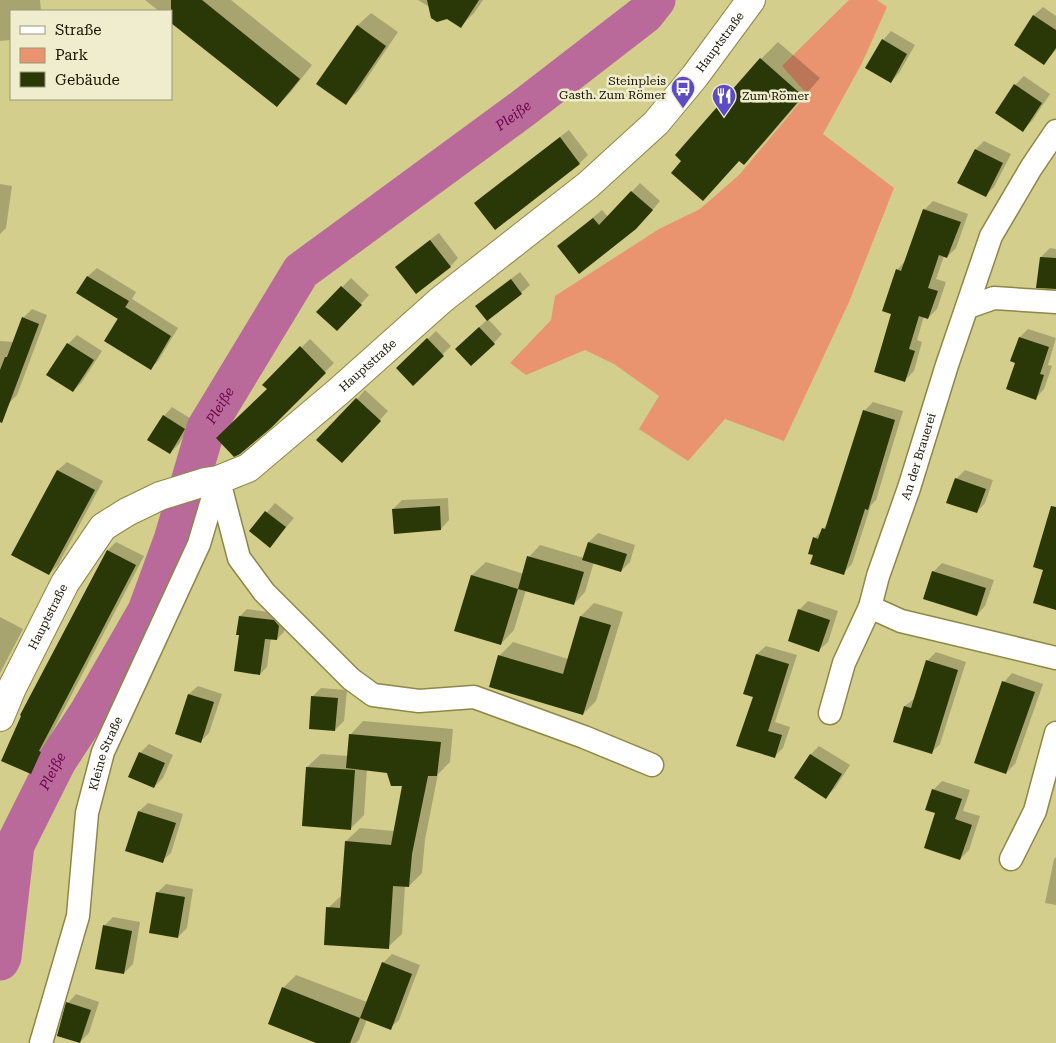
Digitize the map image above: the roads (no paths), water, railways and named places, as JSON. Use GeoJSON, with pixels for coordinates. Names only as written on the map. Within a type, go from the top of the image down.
{"type":"FeatureCollection","features":[{"type":"Feature","properties":{"kind":"main road","name":"Hauptstraße"},"geometry":{"type":"LineString","coordinates":[[0,718],[12,688],[65,583],[103,528],[127,512],[160,496],[248,468],[339,391],[440,300],[588,185],[656,122],[695,76],[751,0]]}},
{"type":"Feature","properties":{"kind":"street","name":"An der Brauerei"},"geometry":{"type":"LineString","coordinates":[[830,713],[844,664],[870,607],[878,576],[910,488],[947,365],[991,236],[1031,168],[1056,131]]}},
{"type":"Feature","properties":{"kind":"street"},"geometry":{"type":"LineString","coordinates":[[968,306],[994,298],[1056,302]]}},
{"type":"Feature","properties":{"kind":"street"},"geometry":{"type":"LineString","coordinates":[[212,481],[239,558],[264,592],[351,678],[373,695],[419,701],[474,697],[652,764]]}},
{"type":"Feature","properties":{"kind":"street","name":"Kleine Straße"},"geometry":{"type":"LineString","coordinates":[[41,1043],[78,916],[87,813],[103,752],[199,544],[212,481]]}},
{"type":"Feature","properties":{"kind":"street"},"geometry":{"type":"LineString","coordinates":[[870,607],[901,621],[1056,658]]}},
{"type":"Feature","properties":{"kind":"street"},"geometry":{"type":"LineString","coordinates":[[1011,859],[1036,811],[1056,733]]}},
{"type":"Feature","properties":{"kind":"waterway","name":"Pleiße"},"geometry":{"type":"LineString","coordinates":[[0,961],[15,845],[57,761],[89,712],[147,611],[173,540],[206,428],[301,271],[522,109],[645,14],[656,0]]}},
{"type":"Feature","properties":{"kind":"place","name":"Steinpleis Gasth. Zum Römer"},"geometry":{"type":"Point","coordinates":[683,109]}},
{"type":"Feature","properties":{"kind":"place","name":"Zum Römer"},"geometry":{"type":"Point","coordinates":[724,117]}}]}
